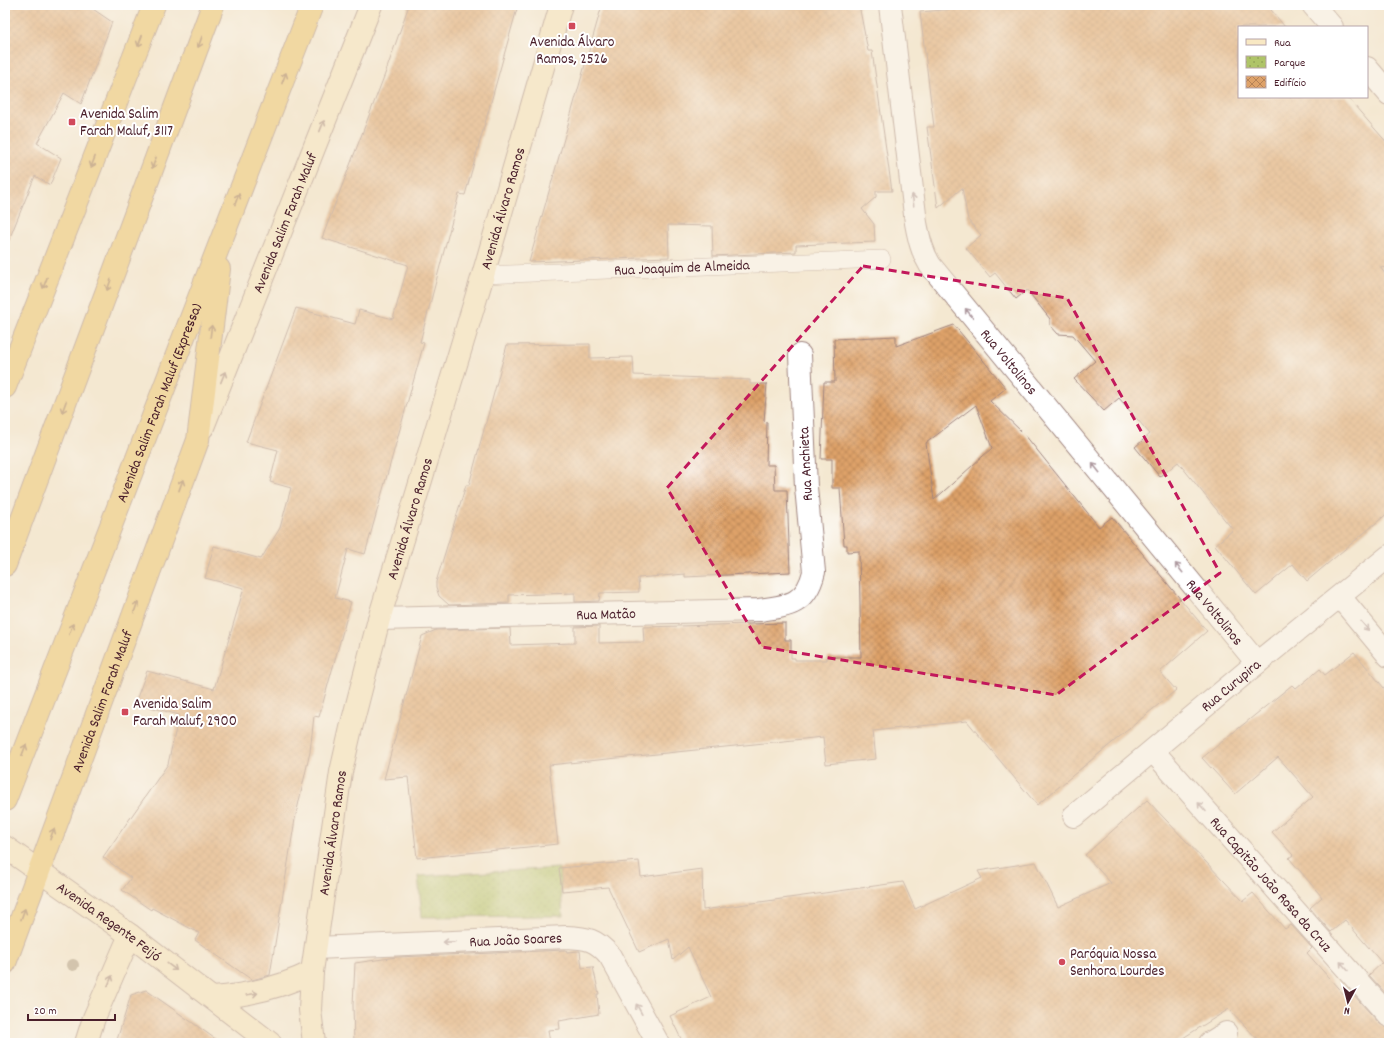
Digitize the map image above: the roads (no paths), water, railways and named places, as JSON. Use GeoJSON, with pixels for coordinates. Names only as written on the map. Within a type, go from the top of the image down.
{"type":"FeatureCollection","features":[{"type":"Feature","properties":{"kind":"highway"},"geometry":{"type":"LineString","coordinates":[[5,388],[154,5]]}},
{"type":"Feature","properties":{"kind":"highway"},"geometry":{"type":"LineString","coordinates":[[5,565],[213,5]]}},
{"type":"Feature","properties":{"kind":"highway","name":"Avenida Salim Farah Maluf (Expressa)"},"geometry":{"type":"LineString","coordinates":[[5,800],[312,5]]}},
{"type":"Feature","properties":{"kind":"highway","name":"Avenida Salim Farah Maluf"},"geometry":{"type":"LineString","coordinates":[[5,963],[198,440],[223,236]]}},
{"type":"Feature","properties":{"kind":"street","name":"Avenida Salim Farah Maluf"},"geometry":{"type":"LineString","coordinates":[[198,440],[371,5]]}},
{"type":"Feature","properties":{"kind":"street","name":"Avenida Álvaro Ramos"},"geometry":{"type":"LineString","coordinates":[[314,1043],[310,1010],[312,972],[341,772],[379,619],[483,275],[561,5]]}},
{"type":"Feature","properties":{"kind":"street","name":"Rua Voltolinos"},"geometry":{"type":"LineString","coordinates":[[890,5],[916,223],[925,257],[935,272],[1257,663]]}},
{"type":"Feature","properties":{"kind":"street"},"geometry":{"type":"LineString","coordinates":[[1313,5],[1331,26]]}},
{"type":"Feature","properties":{"kind":"street"},"geometry":{"type":"LineString","coordinates":[[1368,69],[1389,94]]}},
{"type":"Feature","properties":{"kind":"street","name":"Rua Anchieta"},"geometry":{"type":"LineString","coordinates":[[800,355],[806,487],[814,572]]}},
{"type":"Feature","properties":{"kind":"street","name":"Rua Curupira"},"geometry":{"type":"LineString","coordinates":[[1074,816],[1257,663],[1389,556]]}},
{"type":"Feature","properties":{"kind":"street","name":"Rua Matão"},"geometry":{"type":"LineString","coordinates":[[379,619],[759,610],[789,606],[804,596],[811,584],[814,572]]}},
{"type":"Feature","properties":{"kind":"street"},"geometry":{"type":"LineString","coordinates":[[1340,597],[1389,656]]}},
{"type":"Feature","properties":{"kind":"street","name":"Rua Capitão João Rosa da Cruz"},"geometry":{"type":"LineString","coordinates":[[1153,751],[1389,1016]]}},
{"type":"Feature","properties":{"kind":"street","name":"Avenida Regente Feijó"},"geometry":{"type":"LineString","coordinates":[[5,847],[130,935],[270,1043]]}},
{"type":"Feature","properties":{"kind":"street"},"geometry":{"type":"LineString","coordinates":[[86,1043],[94,1018],[130,935]]}},
{"type":"Feature","properties":{"kind":"street","name":"Rua João Soares"},"geometry":{"type":"LineString","coordinates":[[316,948],[566,937],[594,940],[602,946],[610,956],[658,1043]]}},
{"type":"Feature","properties":{"kind":"street"},"geometry":{"type":"LineString","coordinates":[[213,998],[261,992],[282,986],[312,972]]}},
{"type":"Feature","properties":{"kind":"lane","name":"Rua Joaquim de Almeida"},"geometry":{"type":"LineString","coordinates":[[483,275],[882,259]]}},
{"type":"Feature","properties":{"kind":"place","name":"Avenida Álvaro Ramos, 2526"},"geometry":{"type":"Point","coordinates":[572,26]}},
{"type":"Feature","properties":{"kind":"place","name":"Avenida Salim Farah Maluf, 3117"},"geometry":{"type":"Point","coordinates":[72,122]}},
{"type":"Feature","properties":{"kind":"place","name":"Avenida Salim Farah Maluf, 2900"},"geometry":{"type":"Point","coordinates":[125,712]}},
{"type":"Feature","properties":{"kind":"place","name":"Paróquia Nossa Senhora Lourdes"},"geometry":{"type":"Point","coordinates":[1062,962]}}]}
